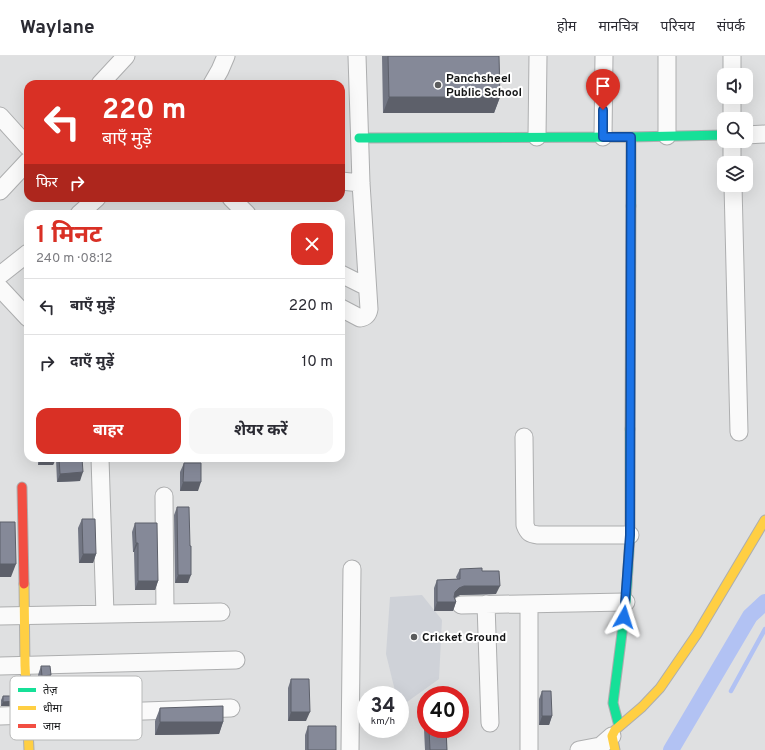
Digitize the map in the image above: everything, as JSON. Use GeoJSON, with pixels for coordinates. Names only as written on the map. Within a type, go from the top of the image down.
{"type":"FeatureCollection","features":[{"type":"Feature","properties":{"kind":"street"},"geometry":{"type":"LineString","coordinates":[[104,80],[126,56]]}},
{"type":"Feature","properties":{"kind":"street"},"geometry":{"type":"LineString","coordinates":[[214,80],[226,56]]}},
{"type":"Feature","properties":{"kind":"street"},"geometry":{"type":"LineString","coordinates":[[345,310],[360,318],[365,317],[369,309],[361,183],[357,56]]}},
{"type":"Feature","properties":{"kind":"street"},"geometry":{"type":"LineString","coordinates":[[537,137],[538,56]]}},
{"type":"Feature","properties":{"kind":"street"},"geometry":{"type":"LineString","coordinates":[[603,137],[604,56]]}},
{"type":"Feature","properties":{"kind":"street"},"geometry":{"type":"LineString","coordinates":[[667,56],[667,136]]}},
{"type":"Feature","properties":{"kind":"street"},"geometry":{"type":"LineString","coordinates":[[732,56],[732,68]]}},
{"type":"Feature","properties":{"kind":"street"},"geometry":{"type":"LineString","coordinates":[[0,116],[24,143]]}},
{"type":"Feature","properties":{"kind":"street"},"geometry":{"type":"LineString","coordinates":[[753,135],[765,134]]}},
{"type":"Feature","properties":{"kind":"street"},"geometry":{"type":"LineString","coordinates":[[359,138],[717,135]]}},
{"type":"Feature","properties":{"kind":"street"},"geometry":{"type":"LineString","coordinates":[[608,741],[626,602],[630,535],[631,137]]}},
{"type":"Feature","properties":{"kind":"street"},"geometry":{"type":"LineString","coordinates":[[0,191],[24,165]]}},
{"type":"Feature","properties":{"kind":"street"},"geometry":{"type":"LineString","coordinates":[[345,181],[361,183]]}},
{"type":"Feature","properties":{"kind":"street"},"geometry":{"type":"LineString","coordinates":[[733,192],[739,432]]}},
{"type":"Feature","properties":{"kind":"street"},"geometry":{"type":"LineString","coordinates":[[235,202],[243,210]]}},
{"type":"Feature","properties":{"kind":"street"},"geometry":{"type":"LineString","coordinates":[[0,274],[24,256]]}},
{"type":"Feature","properties":{"kind":"street"},"geometry":{"type":"LineString","coordinates":[[345,276],[367,287]]}},
{"type":"Feature","properties":{"kind":"street"},"geometry":{"type":"LineString","coordinates":[[0,288],[24,314]]}},
{"type":"Feature","properties":{"kind":"street"},"geometry":{"type":"LineString","coordinates":[[524,437],[525,525],[527,532],[538,535],[630,535]]}},
{"type":"Feature","properties":{"kind":"street"},"geometry":{"type":"LineString","coordinates":[[100,462],[105,614]]}},
{"type":"Feature","properties":{"kind":"street"},"geometry":{"type":"LineString","coordinates":[[22,487],[25,676]]}},
{"type":"Feature","properties":{"kind":"street"},"geometry":{"type":"LineString","coordinates":[[164,496],[164,613]]}},
{"type":"Feature","properties":{"kind":"street"},"geometry":{"type":"LineString","coordinates":[[579,750],[608,741],[660,688],[698,634],[765,520]]}},
{"type":"Feature","properties":{"kind":"street"},"geometry":{"type":"LineString","coordinates":[[350,750],[352,569]]}},
{"type":"Feature","properties":{"kind":"street"},"geometry":{"type":"LineString","coordinates":[[461,605],[626,602]]}},
{"type":"Feature","properties":{"kind":"street"},"geometry":{"type":"LineString","coordinates":[[486,604],[490,723]]}},
{"type":"Feature","properties":{"kind":"street"},"geometry":{"type":"LineString","coordinates":[[529,604],[529,750]]}},
{"type":"Feature","properties":{"kind":"street"},"geometry":{"type":"LineString","coordinates":[[0,616],[221,612]]}},
{"type":"Feature","properties":{"kind":"street"},"geometry":{"type":"LineString","coordinates":[[0,666],[236,660]]}},
{"type":"Feature","properties":{"kind":"street"},"geometry":{"type":"LineString","coordinates":[[142,711],[231,708]]}},
{"type":"Feature","properties":{"kind":"street"},"geometry":{"type":"LineString","coordinates":[[0,716],[10,716]]}},
{"type":"Feature","properties":{"kind":"street"},"geometry":{"type":"LineString","coordinates":[[28,740],[29,750]]}},
{"type":"Feature","properties":{"kind":"shaded area","name":"Cricket Ground"},"geometry":{"type":"Polygon","coordinates":[[[422,595],[442,620],[439,679],[429,686],[417,686],[417,695],[409,701],[409,686],[394,686],[386,654],[390,597],[422,595]]]}},
{"type":"Feature","properties":{"kind":"building","name":"Panchsheel Public School"},"geometry":{"type":"Polygon","coordinates":[[[388,56],[499,56],[500,97],[389,97],[388,56]]]}},
{"type":"Feature","properties":{"kind":"building"},"geometry":{"type":"Polygon","coordinates":[[[59,462],[82,462],[83,472],[60,474],[59,462]]]}},
{"type":"Feature","properties":{"kind":"building"},"geometry":{"type":"Polygon","coordinates":[[[184,463],[201,463],[201,482],[183,482],[184,463]]]}},
{"type":"Feature","properties":{"kind":"building"},"geometry":{"type":"Polygon","coordinates":[[[177,507],[189,507],[191,575],[178,575],[177,507]]]}},
{"type":"Feature","properties":{"kind":"building"},"geometry":{"type":"Polygon","coordinates":[[[82,519],[95,519],[96,554],[83,554],[82,519]]]}},
{"type":"Feature","properties":{"kind":"building"},"geometry":{"type":"Polygon","coordinates":[[[0,522],[15,522],[16,564],[0,564],[0,522]]]}},
{"type":"Feature","properties":{"kind":"building"},"geometry":{"type":"Polygon","coordinates":[[[135,523],[157,523],[158,581],[138,581],[138,543],[136,543],[135,523]]]}},
{"type":"Feature","properties":{"kind":"building"},"geometry":{"type":"Polygon","coordinates":[[[482,568],[482,571],[499,571],[500,586],[464,586],[455,592],[454,597],[456,602],[437,602],[437,580],[460,579],[460,569],[482,568]]]}},
{"type":"Feature","properties":{"kind":"building"},"geometry":{"type":"Polygon","coordinates":[[[41,666],[50,666],[51,675],[42,676],[41,666]]]}},
{"type":"Feature","properties":{"kind":"building"},"geometry":{"type":"Polygon","coordinates":[[[291,679],[309,679],[310,712],[291,712],[291,679]]]}},
{"type":"Feature","properties":{"kind":"building"},"geometry":{"type":"Polygon","coordinates":[[[542,691],[551,691],[552,716],[542,716],[542,691]]]}},
{"type":"Feature","properties":{"kind":"building"},"geometry":{"type":"Polygon","coordinates":[[[3,696],[10,696],[10,701],[3,702],[3,696]]]}},
{"type":"Feature","properties":{"kind":"building"},"geometry":{"type":"Polygon","coordinates":[[[223,706],[223,722],[160,722],[160,708],[223,706]]]}},
{"type":"Feature","properties":{"kind":"building"},"geometry":{"type":"Polygon","coordinates":[[[308,726],[336,726],[336,750],[308,750],[308,726]]]}},
{"type":"Feature","properties":{"kind":"building"},"geometry":{"type":"Polygon","coordinates":[[[429,738],[446,738],[447,750],[430,750],[429,738]]]}},
{"type":"Feature","properties":{"kind":"waterway"},"geometry":{"type":"LineString","coordinates":[[671,750],[750,616],[765,602]]}},
{"type":"Feature","properties":{"kind":"waterway"},"geometry":{"type":"LineString","coordinates":[[731,691],[765,629]]}},
{"type":"Feature","properties":{"kind":"traffic: fast"},"geometry":{"type":"LineString","coordinates":[[359,138],[717,135]]}},
{"type":"Feature","properties":{"kind":"traffic: fast"},"geometry":{"type":"LineString","coordinates":[[631,137],[631,206]]}},
{"type":"Feature","properties":{"kind":"traffic: fast"},"geometry":{"type":"LineString","coordinates":[[619,726],[613,703],[626,602],[630,535],[630,429]]}},
{"type":"Feature","properties":{"kind":"traffic: slow"},"geometry":{"type":"LineString","coordinates":[[630,429],[631,206]]}},
{"type":"Feature","properties":{"kind":"traffic: slow"},"geometry":{"type":"LineString","coordinates":[[615,750],[612,736],[615,730],[642,707],[660,688],[697,634],[765,520]]}},
{"type":"Feature","properties":{"kind":"traffic: slow"},"geometry":{"type":"LineString","coordinates":[[24,584],[26,676]]}},
{"type":"Feature","properties":{"kind":"traffic: slow"},"geometry":{"type":"LineString","coordinates":[[29,740],[29,750]]}},
{"type":"Feature","properties":{"kind":"traffic: jam"},"geometry":{"type":"LineString","coordinates":[[22,487],[24,584]]}},
{"type":"Feature","properties":{"kind":"place","name":"Panchsheel Public School"},"geometry":{"type":"Point","coordinates":[438,85]}},
{"type":"Feature","properties":{"kind":"place","name":"Cricket Ground"},"geometry":{"type":"Point","coordinates":[414,637]}},
{"type":"Feature","properties":{"kind":"route"},"geometry":{"type":"LineString","coordinates":[[603,110],[603,137],[631,137],[630,535],[624,617]]}}]}
